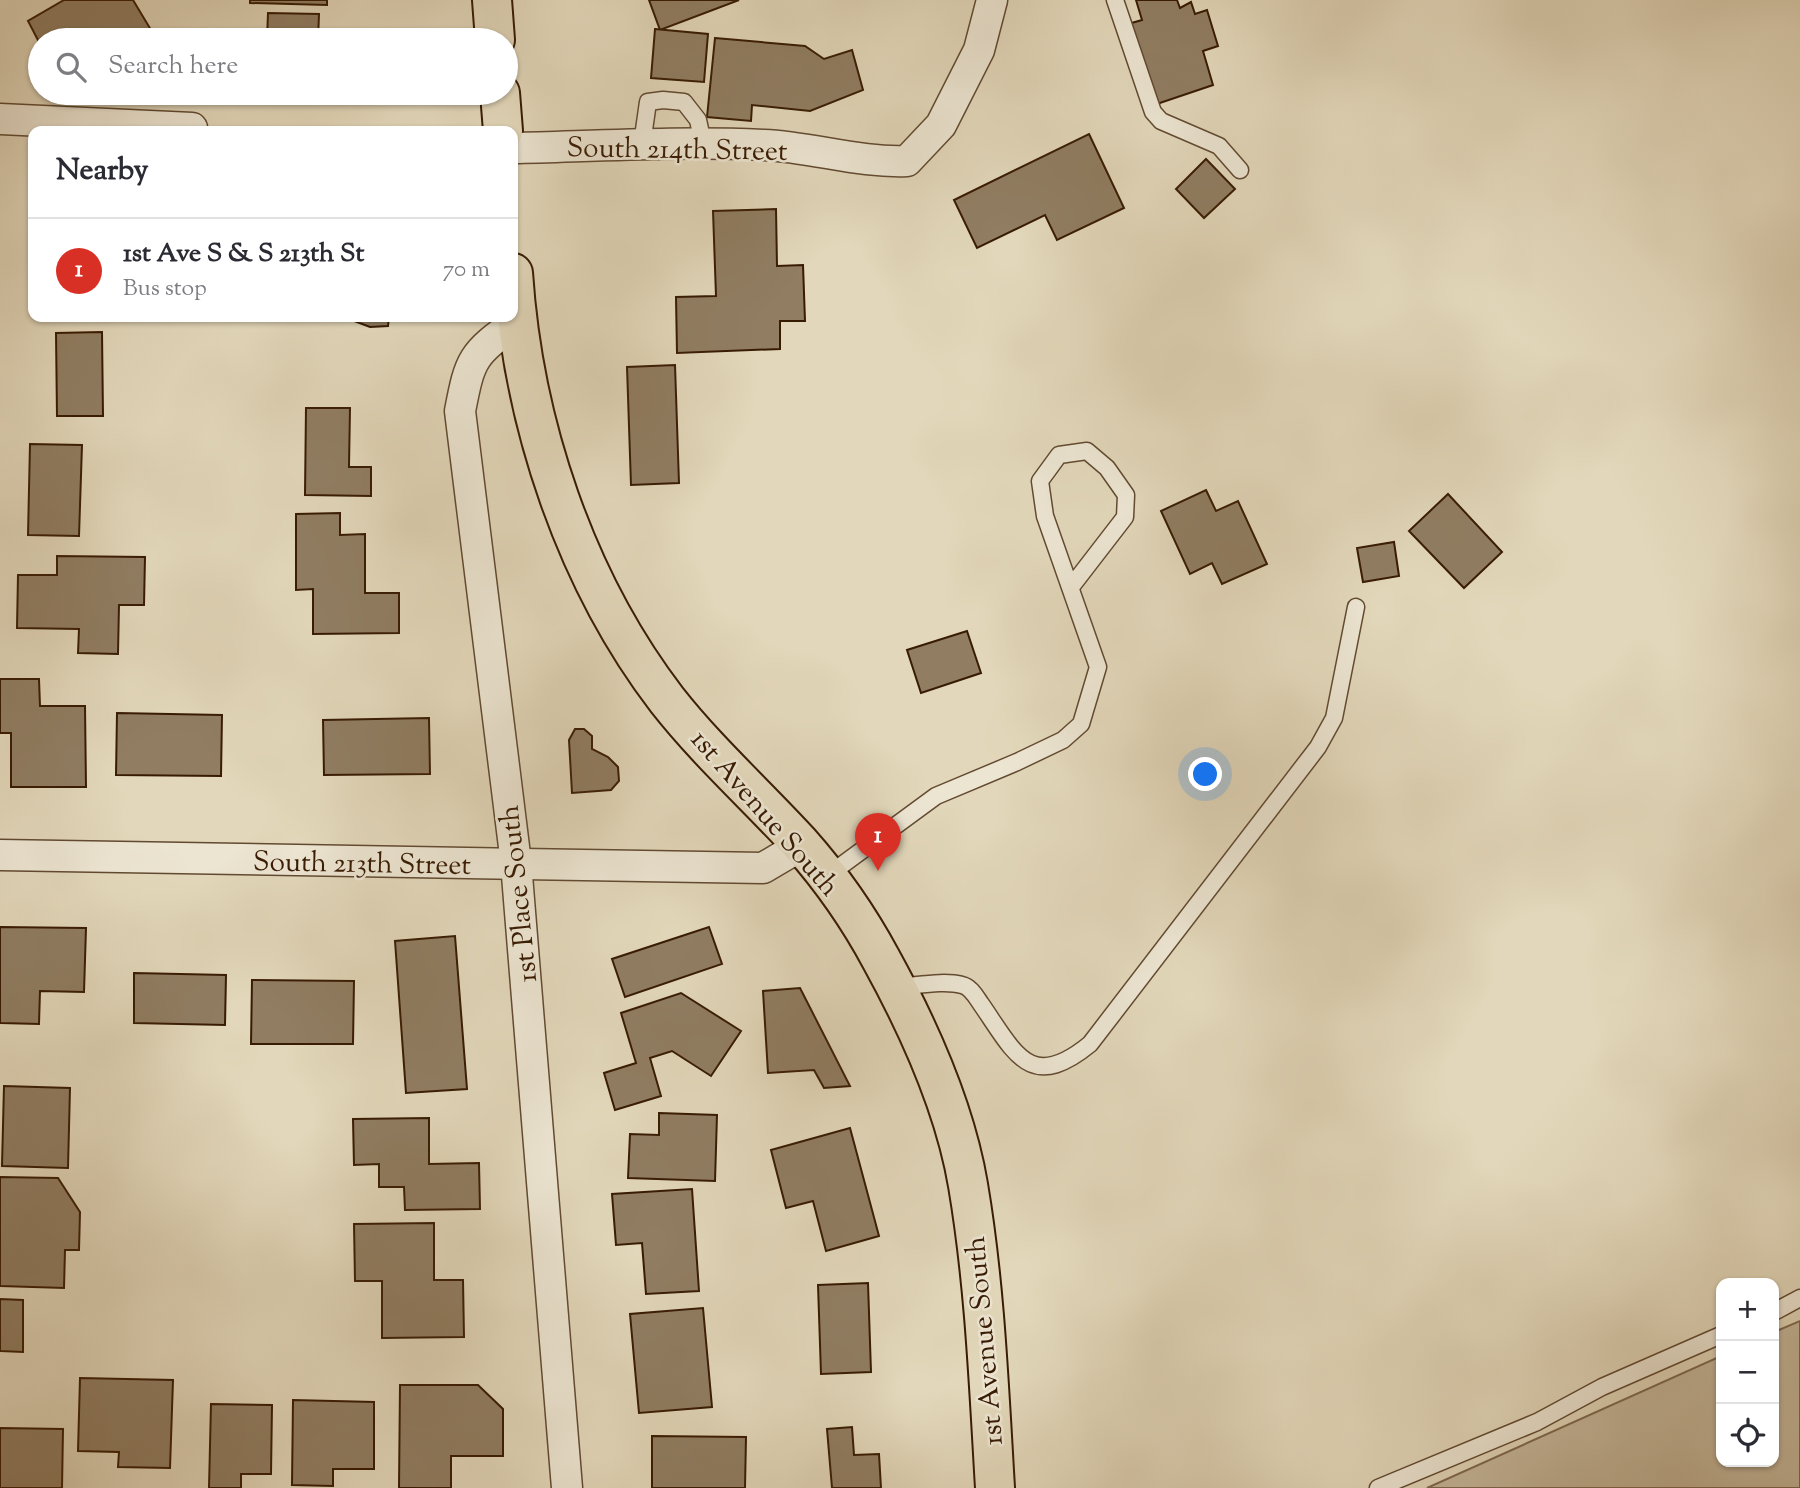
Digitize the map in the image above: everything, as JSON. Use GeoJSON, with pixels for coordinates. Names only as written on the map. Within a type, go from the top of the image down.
{"type":"FeatureCollection","features":[{"type":"Feature","properties":{"kind":"main road"},"geometry":{"type":"LineString","coordinates":[[492,0],[494,28]]}},
{"type":"Feature","properties":{"kind":"main road"},"geometry":{"type":"LineString","coordinates":[[500,105],[502,126]]}},
{"type":"Feature","properties":{"kind":"main road","name":"1st Avenue South"},"geometry":{"type":"LineString","coordinates":[[516,323],[534,412],[561,502],[590,572],[624,635],[667,700],[802,845],[827,876],[881,959],[936,1071],[968,1183],[987,1364],[995,1488]]}},
{"type":"Feature","properties":{"kind":"street","name":"South 214th Street"},"geometry":{"type":"LineString","coordinates":[[518,148],[703,143],[768,145],[883,162],[907,161],[941,125],[979,50],[992,0]]}},
{"type":"Feature","properties":{"kind":"street"},"geometry":{"type":"LineString","coordinates":[[0,119],[149,126]]}},
{"type":"Feature","properties":{"kind":"street","name":"1st Place South"},"geometry":{"type":"LineString","coordinates":[[516,323],[482,347],[468,367],[460,411],[516,863],[567,1488]]}},
{"type":"Feature","properties":{"kind":"street","name":"South 213th Street"},"geometry":{"type":"LineString","coordinates":[[0,855],[762,868],[802,845]]}},
{"type":"Feature","properties":{"kind":"lane"},"geometry":{"type":"LineString","coordinates":[[1115,0],[1153,112],[1161,121],[1219,146],[1240,170]]}},
{"type":"Feature","properties":{"kind":"lane"},"geometry":{"type":"LineString","coordinates":[[642,144],[648,103],[663,100],[684,102],[698,120],[703,143]]}},
{"type":"Feature","properties":{"kind":"lane"},"geometry":{"type":"LineString","coordinates":[[827,876],[936,796],[1063,740],[1081,724],[1097,667],[1045,516],[1040,481],[1059,455],[1087,451],[1107,468],[1126,495],[1125,517],[1071,587]]}},
{"type":"Feature","properties":{"kind":"lane"},"geometry":{"type":"LineString","coordinates":[[895,987],[963,985],[973,992],[1012,1051],[1031,1064],[1054,1067],[1068,1062],[1090,1044],[1318,747],[1334,718],[1356,607]]}},
{"type":"Feature","properties":{"kind":"lane"},"geometry":{"type":"LineString","coordinates":[[1779,1309],[1800,1298]]}},
{"type":"Feature","properties":{"kind":"lane"},"geometry":{"type":"LineString","coordinates":[[1378,1488],[1537,1422],[1602,1387],[1716,1337]]}},
{"type":"Feature","properties":{"kind":"shaded area"},"geometry":{"type":"Polygon","coordinates":[[[1800,1321],[1800,1488],[1427,1488],[1716,1358],[1716,1467],[1779,1467],[1779,1330],[1800,1321]]]}},
{"type":"Feature","properties":{"kind":"building"},"geometry":{"type":"Polygon","coordinates":[[[64,0],[133,0],[150,28],[32,28],[28,21],[64,0]]]}},
{"type":"Feature","properties":{"kind":"building"},"geometry":{"type":"Polygon","coordinates":[[[250,0],[327,0],[327,5],[250,3],[250,0]]]}},
{"type":"Feature","properties":{"kind":"building"},"geometry":{"type":"Polygon","coordinates":[[[649,0],[739,0],[660,30],[649,0]]]}},
{"type":"Feature","properties":{"kind":"building"},"geometry":{"type":"Polygon","coordinates":[[[1136,0],[1177,0],[1180,8],[1191,2],[1195,14],[1207,10],[1218,46],[1203,51],[1213,85],[1154,105],[1128,24],[1142,20],[1136,0]]]}},
{"type":"Feature","properties":{"kind":"building"},"geometry":{"type":"Polygon","coordinates":[[[268,13],[319,14],[318,28],[267,28],[268,13]]]}},
{"type":"Feature","properties":{"kind":"building"},"geometry":{"type":"Polygon","coordinates":[[[655,29],[708,34],[704,82],[651,78],[655,29]]]}},
{"type":"Feature","properties":{"kind":"building"},"geometry":{"type":"Polygon","coordinates":[[[715,38],[805,46],[824,59],[852,50],[863,90],[810,111],[752,105],[751,121],[707,117],[715,38]]]}},
{"type":"Feature","properties":{"kind":"building"},"geometry":{"type":"Polygon","coordinates":[[[1089,134],[1124,208],[1057,240],[1045,215],[977,248],[954,200],[1089,134]]]}},
{"type":"Feature","properties":{"kind":"building"},"geometry":{"type":"Polygon","coordinates":[[[1206,159],[1235,189],[1204,218],[1176,189],[1206,159]]]}},
{"type":"Feature","properties":{"kind":"building"},"geometry":{"type":"Polygon","coordinates":[[[776,209],[777,266],[803,265],[805,321],[780,321],[780,349],[677,353],[676,297],[716,296],[713,211],[776,209]]]}},
{"type":"Feature","properties":{"kind":"building"},"geometry":{"type":"Polygon","coordinates":[[[357,322],[388,322],[388,326],[370,327],[357,322]]]}},
{"type":"Feature","properties":{"kind":"building"},"geometry":{"type":"Polygon","coordinates":[[[102,332],[103,416],[57,416],[56,333],[102,332]]]}},
{"type":"Feature","properties":{"kind":"building"},"geometry":{"type":"Polygon","coordinates":[[[675,365],[679,483],[631,485],[627,367],[675,365]]]}},
{"type":"Feature","properties":{"kind":"building"},"geometry":{"type":"Polygon","coordinates":[[[306,408],[350,408],[349,467],[371,467],[371,496],[305,495],[306,408]]]}},
{"type":"Feature","properties":{"kind":"building"},"geometry":{"type":"Polygon","coordinates":[[[30,444],[82,445],[79,536],[28,535],[30,444]]]}},
{"type":"Feature","properties":{"kind":"building"},"geometry":{"type":"Polygon","coordinates":[[[1206,490],[1216,511],[1238,501],[1267,564],[1222,584],[1212,563],[1190,574],[1161,511],[1206,490]]]}},
{"type":"Feature","properties":{"kind":"building"},"geometry":{"type":"Polygon","coordinates":[[[1448,494],[1502,552],[1464,588],[1409,531],[1448,494]]]}},
{"type":"Feature","properties":{"kind":"building"},"geometry":{"type":"Polygon","coordinates":[[[340,513],[340,535],[365,534],[365,593],[399,593],[399,633],[313,634],[313,589],[296,590],[296,514],[340,513]]]}},
{"type":"Feature","properties":{"kind":"building"},"geometry":{"type":"Polygon","coordinates":[[[1394,542],[1399,576],[1363,582],[1357,548],[1394,542]]]}},
{"type":"Feature","properties":{"kind":"building"},"geometry":{"type":"Polygon","coordinates":[[[57,556],[145,557],[144,605],[119,605],[118,654],[78,653],[79,629],[17,628],[18,575],[57,575],[57,556]]]}},
{"type":"Feature","properties":{"kind":"building"},"geometry":{"type":"Polygon","coordinates":[[[967,631],[981,673],[921,693],[907,650],[967,631]]]}},
{"type":"Feature","properties":{"kind":"building"},"geometry":{"type":"Polygon","coordinates":[[[0,679],[39,679],[40,706],[85,706],[86,787],[11,787],[11,733],[0,733],[0,679]]]}},
{"type":"Feature","properties":{"kind":"building"},"geometry":{"type":"Polygon","coordinates":[[[117,713],[222,715],[221,776],[116,775],[117,713]]]}},
{"type":"Feature","properties":{"kind":"building"},"geometry":{"type":"Polygon","coordinates":[[[429,718],[430,774],[324,775],[323,720],[429,718]]]}},
{"type":"Feature","properties":{"kind":"building"},"geometry":{"type":"Polygon","coordinates":[[[575,729],[584,729],[592,736],[592,749],[608,757],[618,767],[619,781],[611,790],[572,793],[569,740],[575,729]]]}},
{"type":"Feature","properties":{"kind":"building"},"geometry":{"type":"Polygon","coordinates":[[[0,927],[86,928],[84,992],[40,991],[39,1024],[0,1023],[0,927]]]}},
{"type":"Feature","properties":{"kind":"building"},"geometry":{"type":"Polygon","coordinates":[[[709,927],[722,964],[625,997],[612,959],[709,927]]]}},
{"type":"Feature","properties":{"kind":"building"},"geometry":{"type":"Polygon","coordinates":[[[455,936],[467,1089],[406,1093],[395,941],[455,936]]]}},
{"type":"Feature","properties":{"kind":"building"},"geometry":{"type":"Polygon","coordinates":[[[134,973],[226,975],[225,1025],[134,1023],[134,973]]]}},
{"type":"Feature","properties":{"kind":"building"},"geometry":{"type":"Polygon","coordinates":[[[252,980],[354,981],[353,1044],[251,1044],[252,980]]]}},
{"type":"Feature","properties":{"kind":"building"},"geometry":{"type":"Polygon","coordinates":[[[800,988],[850,1086],[824,1088],[814,1070],[768,1073],[763,991],[800,988]]]}},
{"type":"Feature","properties":{"kind":"building"},"geometry":{"type":"Polygon","coordinates":[[[681,993],[741,1031],[711,1076],[672,1051],[650,1058],[661,1096],[615,1110],[604,1073],[636,1063],[621,1013],[681,993]]]}},
{"type":"Feature","properties":{"kind":"building"},"geometry":{"type":"Polygon","coordinates":[[[4,1086],[70,1088],[68,1168],[2,1166],[4,1086]]]}},
{"type":"Feature","properties":{"kind":"building"},"geometry":{"type":"Polygon","coordinates":[[[659,1113],[717,1115],[715,1181],[628,1178],[630,1134],[659,1135],[659,1113]]]}},
{"type":"Feature","properties":{"kind":"building"},"geometry":{"type":"Polygon","coordinates":[[[429,1118],[429,1164],[479,1163],[480,1209],[405,1210],[404,1187],[379,1187],[379,1164],[354,1165],[353,1119],[429,1118]]]}},
{"type":"Feature","properties":{"kind":"building"},"geometry":{"type":"Polygon","coordinates":[[[850,1128],[879,1236],[826,1251],[813,1201],[786,1208],[771,1150],[850,1128]]]}},
{"type":"Feature","properties":{"kind":"building"},"geometry":{"type":"Polygon","coordinates":[[[0,1177],[58,1178],[80,1212],[79,1250],[65,1250],[64,1288],[0,1286],[0,1177]]]}},
{"type":"Feature","properties":{"kind":"building"},"geometry":{"type":"Polygon","coordinates":[[[692,1189],[699,1291],[646,1294],[642,1243],[616,1245],[612,1194],[692,1189]]]}},
{"type":"Feature","properties":{"kind":"building"},"geometry":{"type":"Polygon","coordinates":[[[434,1223],[434,1280],[463,1280],[464,1337],[382,1338],[382,1281],[355,1281],[354,1224],[434,1223]]]}},
{"type":"Feature","properties":{"kind":"building"},"geometry":{"type":"Polygon","coordinates":[[[868,1283],[871,1372],[821,1374],[818,1285],[868,1283]]]}},
{"type":"Feature","properties":{"kind":"building"},"geometry":{"type":"Polygon","coordinates":[[[0,1299],[23,1300],[23,1352],[0,1351],[0,1299]]]}},
{"type":"Feature","properties":{"kind":"building"},"geometry":{"type":"Polygon","coordinates":[[[703,1308],[712,1407],[639,1413],[630,1314],[703,1308]]]}},
{"type":"Feature","properties":{"kind":"building"},"geometry":{"type":"Polygon","coordinates":[[[80,1378],[173,1380],[170,1468],[118,1467],[119,1452],[78,1451],[80,1378]]]}},
{"type":"Feature","properties":{"kind":"building"},"geometry":{"type":"Polygon","coordinates":[[[400,1385],[478,1385],[503,1409],[503,1456],[451,1456],[451,1488],[399,1488],[400,1385]]]}},
{"type":"Feature","properties":{"kind":"building"},"geometry":{"type":"Polygon","coordinates":[[[293,1400],[374,1402],[374,1469],[333,1469],[333,1486],[292,1485],[293,1400]]]}},
{"type":"Feature","properties":{"kind":"building"},"geometry":{"type":"Polygon","coordinates":[[[211,1404],[272,1405],[271,1474],[241,1474],[241,1488],[209,1488],[211,1404]]]}},
{"type":"Feature","properties":{"kind":"building"},"geometry":{"type":"Polygon","coordinates":[[[852,1427],[854,1455],[879,1454],[881,1488],[832,1488],[827,1429],[852,1427]]]}},
{"type":"Feature","properties":{"kind":"building"},"geometry":{"type":"Polygon","coordinates":[[[0,1428],[63,1429],[62,1488],[0,1488],[0,1428]]]}},
{"type":"Feature","properties":{"kind":"building"},"geometry":{"type":"Polygon","coordinates":[[[652,1436],[746,1437],[745,1488],[652,1488],[652,1436]]]}},
{"type":"Feature","properties":{"kind":"place","name":"1st Ave S & S 213th St"},"geometry":{"type":"Point","coordinates":[878,871]}}]}
